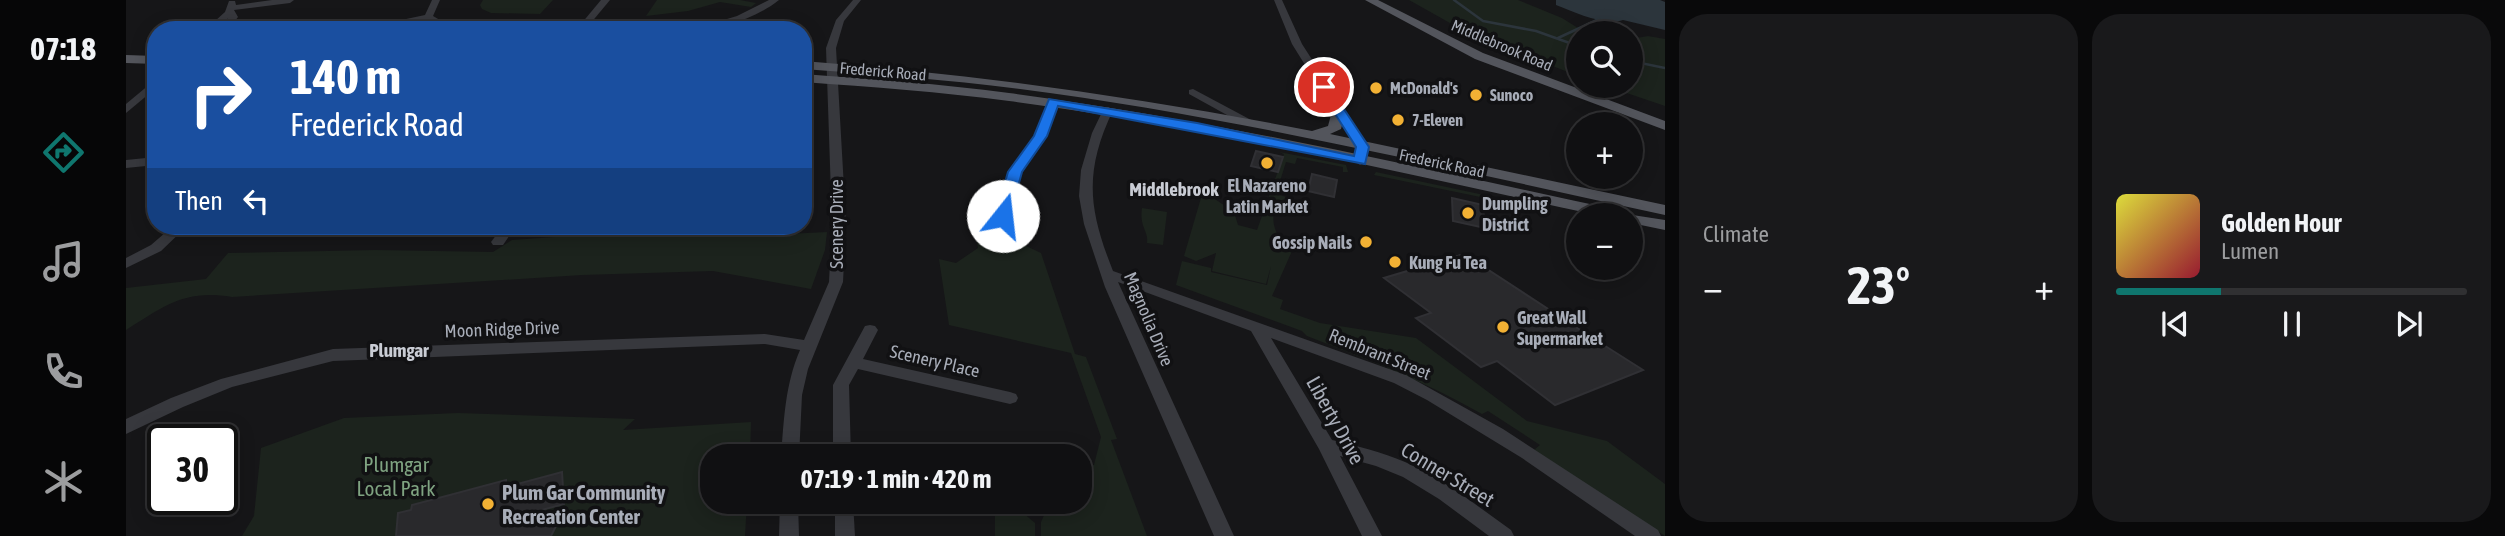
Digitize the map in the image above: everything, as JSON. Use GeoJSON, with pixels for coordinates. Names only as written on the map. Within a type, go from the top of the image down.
{"type":"FeatureCollection","features":[{"type":"Feature","properties":{"kind":"main road","name":"Middlebrook Road"},"geometry":{"type":"LineString","coordinates":[[1370,0],[1479,56],[1665,126]]}},
{"type":"Feature","properties":{"kind":"main road","name":"Middlebrook Road"},"geometry":{"type":"LineString","coordinates":[[1393,0],[1468,39],[1566,78]]}},
{"type":"Feature","properties":{"kind":"main road"},"geometry":{"type":"LineString","coordinates":[[126,59],[147,60]]}},
{"type":"Feature","properties":{"kind":"main road","name":"Frederick Road"},"geometry":{"type":"LineString","coordinates":[[812,67],[832,73],[1108,110],[1665,210]]}},
{"type":"Feature","properties":{"kind":"main road"},"geometry":{"type":"LineString","coordinates":[[126,69],[147,69]]}},
{"type":"Feature","properties":{"kind":"main road","name":"Frederick Road"},"geometry":{"type":"LineString","coordinates":[[812,76],[832,73],[979,80],[1176,110],[1307,135],[1361,154],[1567,203]]}},
{"type":"Feature","properties":{"kind":"main road"},"geometry":{"type":"LineString","coordinates":[[1176,110],[1203,108],[1206,104],[1199,96]]}},
{"type":"Feature","properties":{"kind":"main road"},"geometry":{"type":"LineString","coordinates":[[1622,98],[1665,113]]}},
{"type":"Feature","properties":{"kind":"main road"},"geometry":{"type":"LineString","coordinates":[[1307,135],[1334,129],[1339,111]]}},
{"type":"Feature","properties":{"kind":"main road"},"geometry":{"type":"LineString","coordinates":[[1643,220],[1665,225]]}},
{"type":"Feature","properties":{"kind":"street"},"geometry":{"type":"LineString","coordinates":[[218,21],[231,7],[290,0]]}},
{"type":"Feature","properties":{"kind":"street"},"geometry":{"type":"LineString","coordinates":[[428,17],[436,0]]}},
{"type":"Feature","properties":{"kind":"street"},"geometry":{"type":"LineString","coordinates":[[588,21],[606,0]]}},
{"type":"Feature","properties":{"kind":"street"},"geometry":{"type":"LineString","coordinates":[[728,21],[775,0]]}},
{"type":"Feature","properties":{"kind":"street","name":"Scenery Drive"},"geometry":{"type":"LineString","coordinates":[[791,444],[794,395],[808,346],[836,282],[839,223],[832,73],[833,35],[840,20],[858,0]]}},
{"type":"Feature","properties":{"kind":"street"},"geometry":{"type":"LineString","coordinates":[[1278,0],[1297,44],[1339,111],[1361,154]]}},
{"type":"Feature","properties":{"kind":"street"},"geometry":{"type":"LineString","coordinates":[[406,21],[428,17],[434,21]]}},
{"type":"Feature","properties":{"kind":"street"},"geometry":{"type":"LineString","coordinates":[[126,110],[147,90]]}},
{"type":"Feature","properties":{"kind":"street"},"geometry":{"type":"LineString","coordinates":[[1199,96],[1253,125]]}},
{"type":"Feature","properties":{"kind":"street"},"geometry":{"type":"LineString","coordinates":[[1003,216],[1015,172],[1040,136],[1054,102]]}},
{"type":"Feature","properties":{"kind":"street","name":"Magnolia Drive"},"geometry":{"type":"LineString","coordinates":[[1108,110],[1091,155],[1086,190],[1093,232],[1108,274],[1224,536]]}},
{"type":"Feature","properties":{"kind":"street"},"geometry":{"type":"LineString","coordinates":[[126,163],[147,162]]}},
{"type":"Feature","properties":{"kind":"street"},"geometry":{"type":"LineString","coordinates":[[126,264],[156,248],[170,235]]}},
{"type":"Feature","properties":{"kind":"street"},"geometry":{"type":"LineString","coordinates":[[498,242],[503,235]]}},
{"type":"Feature","properties":{"kind":"street","name":"Rembrant Street"},"geometry":{"type":"LineString","coordinates":[[1108,274],[1400,379],[1441,399],[1512,442],[1651,536]]}},
{"type":"Feature","properties":{"kind":"street","name":"Liberty Drive"},"geometry":{"type":"LineString","coordinates":[[1257,328],[1326,446],[1372,536]]}},
{"type":"Feature","properties":{"kind":"street"},"geometry":{"type":"LineString","coordinates":[[842,444],[842,380],[870,330]]}},
{"type":"Feature","properties":{"kind":"street","name":"Moon Ridge Drive"},"geometry":{"type":"LineString","coordinates":[[126,427],[207,388],[265,370],[333,355],[765,339],[808,346]]}},
{"type":"Feature","properties":{"kind":"street","name":"Scenery Place"},"geometry":{"type":"LineString","coordinates":[[852,362],[1010,398]]}},
{"type":"Feature","properties":{"kind":"street","name":"Conner Street"},"geometry":{"type":"LineString","coordinates":[[1326,446],[1372,457],[1409,472],[1455,500],[1504,536]]}},
{"type":"Feature","properties":{"kind":"street"},"geometry":{"type":"LineString","coordinates":[[789,514],[789,536]]}},
{"type":"Feature","properties":{"kind":"street"},"geometry":{"type":"LineString","coordinates":[[844,514],[845,536]]}},
{"type":"Feature","properties":{"kind":"green space"},"geometry":{"type":"Polygon","coordinates":[[[483,0],[553,0],[540,14],[491,13],[482,9],[480,5],[483,0]]]}},
{"type":"Feature","properties":{"kind":"green space"},"geometry":{"type":"Polygon","coordinates":[[[657,0],[740,0],[756,3],[751,7],[720,2],[688,11],[646,16],[657,0]]]}},
{"type":"Feature","properties":{"kind":"green space"},"geometry":{"type":"Polygon","coordinates":[[[1409,0],[1518,0],[1562,18],[1567,21],[1566,71],[1466,32],[1409,0]]]}},
{"type":"Feature","properties":{"kind":"green space"},"geometry":{"type":"Polygon","coordinates":[[[1643,37],[1665,39],[1665,106],[1641,98],[1643,37]]]}},
{"type":"Feature","properties":{"kind":"green space"},"geometry":{"type":"Polygon","coordinates":[[[1279,152],[1346,165],[1348,172],[1343,172],[1343,167],[1297,158],[1295,164],[1286,162],[1276,194],[1286,197],[1283,209],[1274,208],[1273,215],[1276,232],[1292,251],[1272,296],[1283,300],[1280,309],[1320,323],[1416,338],[1527,421],[1607,441],[1665,484],[1665,536],[1534,450],[1540,445],[1488,411],[1482,414],[1418,381],[1307,336],[1302,331],[1176,285],[1182,261],[1211,268],[1211,272],[1267,285],[1271,266],[1266,284],[1212,271],[1216,253],[1196,261],[1184,256],[1203,191],[1234,212],[1238,225],[1257,230],[1284,154],[1279,152]]]}},
{"type":"Feature","properties":{"kind":"green space"},"geometry":{"type":"Polygon","coordinates":[[[1376,172],[1503,199],[1519,205],[1374,175],[1376,172]]]}},
{"type":"Feature","properties":{"kind":"green space"},"geometry":{"type":"Polygon","coordinates":[[[999,190],[989,210],[994,231],[1041,253],[1075,354],[1086,357],[1117,439],[1111,440],[1147,536],[1041,536],[1041,522],[1045,514],[1092,514],[1092,465],[1101,437],[1071,353],[949,325],[939,259],[956,263],[978,248],[969,202],[999,190]]]}},
{"type":"Feature","properties":{"kind":"green space"},"geometry":{"type":"Polygon","coordinates":[[[1142,208],[1167,212],[1163,245],[1147,243],[1142,208]]]}},
{"type":"Feature","properties":{"kind":"green space"},"geometry":{"type":"Polygon","coordinates":[[[827,232],[825,250],[811,289],[713,271],[582,275],[232,297],[201,295],[164,307],[126,330],[126,288],[206,279],[228,253],[376,250],[493,252],[512,240],[583,235],[725,237],[812,235],[812,233],[827,232]]]}},
{"type":"Feature","properties":{"kind":"green space","name":"Plumgar Local Park"},"geometry":{"type":"Polygon","coordinates":[[[458,413],[635,419],[623,430],[751,422],[750,444],[700,444],[700,514],[746,514],[745,536],[242,536],[254,516],[261,448],[344,418],[458,413]]]}},
{"type":"Feature","properties":{"kind":"green space"},"geometry":{"type":"Polygon","coordinates":[[[995,514],[1024,514],[1035,523],[1035,536],[995,536],[995,514]]]}},
{"type":"Feature","properties":{"kind":"shaded area"},"geometry":{"type":"Polygon","coordinates":[[[1556,0],[1660,0],[1665,2],[1665,30],[1643,25],[1643,21],[1590,18],[1556,5],[1556,0]]]}},
{"type":"Feature","properties":{"kind":"building","name":"El Nazareno Latin Market"},"geometry":{"type":"Polygon","coordinates":[[[1256,151],[1283,157],[1278,172],[1251,166],[1256,151]]]}},
{"type":"Feature","properties":{"kind":"building"},"geometry":{"type":"Polygon","coordinates":[[[1312,174],[1337,180],[1334,197],[1308,191],[1312,174]]]}},
{"type":"Feature","properties":{"kind":"building","name":"Dumpling District"},"geometry":{"type":"Polygon","coordinates":[[[1452,198],[1483,205],[1485,228],[1453,221],[1452,198]]]}},
{"type":"Feature","properties":{"kind":"building","name":"Great Wall Supermarket"},"geometry":{"type":"Polygon","coordinates":[[[1464,254],[1643,370],[1555,405],[1497,361],[1481,367],[1416,318],[1431,313],[1384,278],[1464,254]]]}},
{"type":"Feature","properties":{"kind":"building","name":"Plum Gar Community Recreation Center"},"geometry":{"type":"Polygon","coordinates":[[[562,472],[564,504],[519,516],[559,520],[551,536],[396,536],[398,513],[411,510],[412,505],[506,480],[506,487],[562,472]]]}},
{"type":"Feature","properties":{"kind":"waterway"},"geometry":{"type":"LineString","coordinates":[[1454,0],[1483,21],[1536,31],[1566,42]]}},
{"type":"Feature","properties":{"kind":"waterway"},"geometry":{"type":"LineString","coordinates":[[1558,38],[1599,19]]}},
{"type":"Feature","properties":{"kind":"waterway"},"geometry":{"type":"LineString","coordinates":[[1643,63],[1665,68]]}},
{"type":"Feature","properties":{"kind":"place","name":"McDonald's"},"geometry":{"type":"Point","coordinates":[1376,88]}},
{"type":"Feature","properties":{"kind":"place","name":"Sunoco"},"geometry":{"type":"Point","coordinates":[1476,95]}},
{"type":"Feature","properties":{"kind":"place","name":"7-Eleven"},"geometry":{"type":"Point","coordinates":[1398,120]}},
{"type":"Feature","properties":{"kind":"place","name":"El Nazareno Latin Market"},"geometry":{"type":"Point","coordinates":[1267,163]}},
{"type":"Feature","properties":{"kind":"place","name":"Dumpling District"},"geometry":{"type":"Point","coordinates":[1468,213]}},
{"type":"Feature","properties":{"kind":"place","name":"Gossip Nails"},"geometry":{"type":"Point","coordinates":[1366,242]}},
{"type":"Feature","properties":{"kind":"place","name":"Kung Fu Tea"},"geometry":{"type":"Point","coordinates":[1395,262]}},
{"type":"Feature","properties":{"kind":"place","name":"Great Wall Supermarket"},"geometry":{"type":"Point","coordinates":[1503,327]}},
{"type":"Feature","properties":{"kind":"place","name":"Plum Gar Community Recreation Center"},"geometry":{"type":"Point","coordinates":[488,504]}},
{"type":"Feature","properties":{"kind":"district","name":"Middlebrook"},"geometry":{"type":"Point","coordinates":[1174,189]}},
{"type":"Feature","properties":{"kind":"district","name":"Plumgar"},"geometry":{"type":"Point","coordinates":[399,350]}},
{"type":"Feature","properties":{"kind":"route"},"geometry":{"type":"LineString","coordinates":[[1003,216],[1015,172],[1040,136],[1054,102],[1197,127],[1360,161],[1362,147],[1324,87]]}}]}
